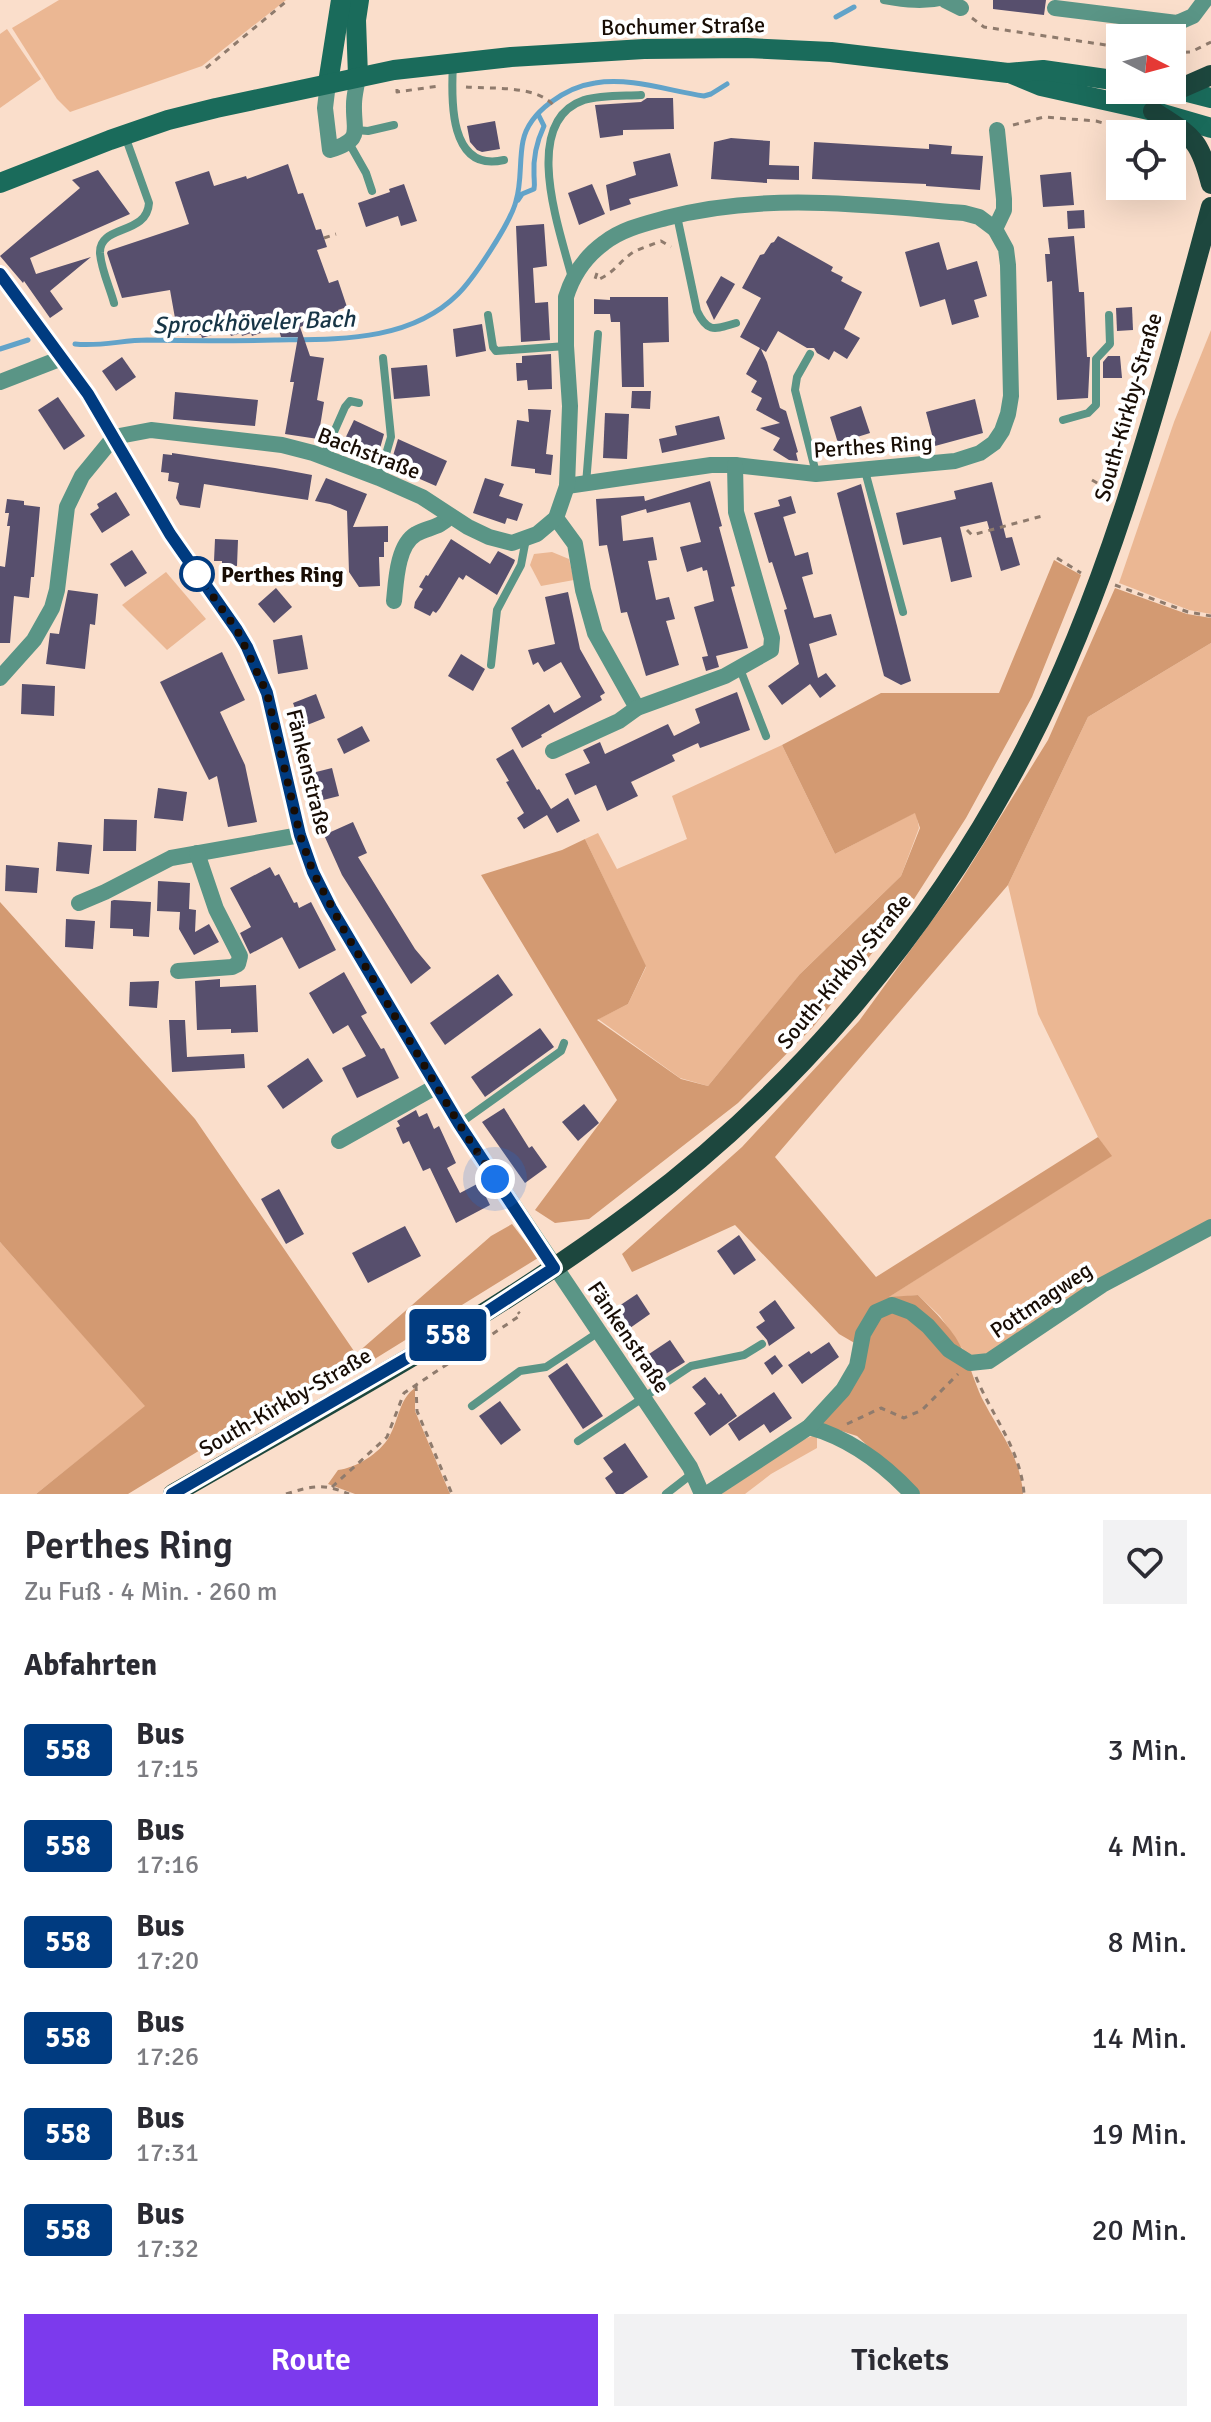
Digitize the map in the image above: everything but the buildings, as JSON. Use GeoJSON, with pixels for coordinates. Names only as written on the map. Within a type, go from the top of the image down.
{"type":"FeatureCollection","features":[{"type":"Feature","properties":{"kind":"main road"},"geometry":{"type":"LineString","coordinates":[[328,83],[341,0]]}},
{"type":"Feature","properties":{"kind":"main road"},"geometry":{"type":"LineString","coordinates":[[358,76],[356,20],[359,0]]}},
{"type":"Feature","properties":{"kind":"main road","name":"Bochumer Straße"},"geometry":{"type":"LineString","coordinates":[[0,183],[62,157],[168,120],[358,76],[453,63],[693,47],[831,52],[1008,73],[1043,70],[1106,79]]}},
{"type":"Feature","properties":{"kind":"main road","name":"Bochumer Straße"},"geometry":{"type":"LineString","coordinates":[[1008,73],[1041,86],[1153,111],[1211,128]]}},
{"type":"Feature","properties":{"kind":"main road"},"geometry":{"type":"LineString","coordinates":[[1186,85],[1211,75]]}},
{"type":"Feature","properties":{"kind":"main road"},"geometry":{"type":"LineString","coordinates":[[1186,92],[1211,98]]}},
{"type":"Feature","properties":{"kind":"main road"},"geometry":{"type":"LineString","coordinates":[[1153,111],[1196,142],[1204,156],[1211,184]]}},
{"type":"Feature","properties":{"kind":"main road","name":"South-Kirkby-Straße"},"geometry":{"type":"LineString","coordinates":[[173,1494],[509,1299],[641,1206],[725,1137],[825,1038],[878,975],[927,910],[1002,793],[1051,695],[1099,580],[1135,472],[1207,231],[1211,207]]}},
{"type":"Feature","properties":{"kind":"street"},"geometry":{"type":"LineString","coordinates":[[1055,8],[1108,7],[1177,23],[1193,16],[1205,0]]}},
{"type":"Feature","properties":{"kind":"street"},"geometry":{"type":"LineString","coordinates":[[328,83],[325,108],[330,150],[353,137],[358,76]]}},
{"type":"Feature","properties":{"kind":"street"},"geometry":{"type":"LineString","coordinates":[[526,539],[556,518],[567,486],[570,406],[566,297],[572,279],[604,243],[622,232],[677,215],[725,207],[820,202],[964,213],[979,217],[995,229],[1004,210],[1004,179],[997,130]]}},
{"type":"Feature","properties":{"kind":"street","name":"Perthes Ring"},"geometry":{"type":"LineString","coordinates":[[567,486],[682,468],[735,465],[816,474],[865,471],[968,458],[994,443],[1002,431],[1011,396],[1009,279],[1006,249],[995,229]]}},
{"type":"Feature","properties":{"kind":"street","name":"Fänkenstraße"},"geometry":{"type":"LineString","coordinates":[[0,274],[88,394],[170,534],[237,630],[258,670],[267,693],[300,835],[313,872],[331,908],[459,1124],[643,1397],[704,1494]]}},
{"type":"Feature","properties":{"kind":"street"},"geometry":{"type":"LineString","coordinates":[[0,382],[62,358]]}},
{"type":"Feature","properties":{"kind":"street","name":"Bachstraße"},"geometry":{"type":"LineString","coordinates":[[114,437],[151,430],[282,445],[323,457],[422,497],[489,537],[512,543],[526,539]]}},
{"type":"Feature","properties":{"kind":"street"},"geometry":{"type":"LineString","coordinates":[[0,678],[34,640],[52,608],[67,507],[82,476],[114,437]]}},
{"type":"Feature","properties":{"kind":"street"},"geometry":{"type":"LineString","coordinates":[[553,751],[619,721],[637,708],[740,669],[771,650],[772,638],[736,512],[735,465]]}},
{"type":"Feature","properties":{"kind":"street"},"geometry":{"type":"LineString","coordinates":[[394,601],[401,562],[411,538],[444,524],[450,516]]}},
{"type":"Feature","properties":{"kind":"street"},"geometry":{"type":"LineString","coordinates":[[556,518],[575,544],[595,633],[637,708]]}},
{"type":"Feature","properties":{"kind":"street"},"geometry":{"type":"LineString","coordinates":[[79,903],[171,858],[300,835]]}},
{"type":"Feature","properties":{"kind":"street"},"geometry":{"type":"LineString","coordinates":[[178,971],[232,967],[238,964],[240,956],[216,909],[197,853]]}},
{"type":"Feature","properties":{"kind":"street"},"geometry":{"type":"LineString","coordinates":[[339,1141],[437,1086]]}},
{"type":"Feature","properties":{"kind":"street","name":"Pottmagweg"},"geometry":{"type":"LineString","coordinates":[[970,1363],[989,1361],[1102,1285],[1211,1227]]}},
{"type":"Feature","properties":{"kind":"street"},"geometry":{"type":"LineString","coordinates":[[704,1494],[809,1427],[843,1390],[857,1366],[863,1334],[876,1312],[892,1305],[911,1312],[949,1350],[970,1363]]}},
{"type":"Feature","properties":{"kind":"street"},"geometry":{"type":"LineString","coordinates":[[809,1427],[849,1442],[912,1494]]}},
{"type":"Feature","properties":{"kind":"lane"},"geometry":{"type":"LineString","coordinates":[[884,0],[911,5],[950,3]]}},
{"type":"Feature","properties":{"kind":"lane"},"geometry":{"type":"LineString","coordinates":[[453,63],[452,112],[461,139],[472,157],[489,164],[504,160]]}},
{"type":"Feature","properties":{"kind":"lane"},"geometry":{"type":"LineString","coordinates":[[572,279],[549,188],[547,170],[554,132],[561,117],[584,100],[641,95]]}},
{"type":"Feature","properties":{"kind":"lane"},"geometry":{"type":"LineString","coordinates":[[372,191],[353,137],[394,125]]}},
{"type":"Feature","properties":{"kind":"lane"},"geometry":{"type":"LineString","coordinates":[[114,303],[100,253],[102,242],[141,222],[148,212],[149,203],[124,135]]}},
{"type":"Feature","properties":{"kind":"lane"},"geometry":{"type":"LineString","coordinates":[[677,215],[697,311],[702,321],[715,329],[736,323]]}},
{"type":"Feature","properties":{"kind":"lane"},"geometry":{"type":"LineString","coordinates":[[488,315],[496,351],[566,346]]}},
{"type":"Feature","properties":{"kind":"lane"},"geometry":{"type":"LineString","coordinates":[[1063,420],[1088,413],[1096,405],[1096,359],[1110,344],[1109,315]]}},
{"type":"Feature","properties":{"kind":"lane"},"geometry":{"type":"LineString","coordinates":[[586,485],[598,334]]}},
{"type":"Feature","properties":{"kind":"lane"},"geometry":{"type":"LineString","coordinates":[[810,354],[797,377],[795,390],[816,474]]}},
{"type":"Feature","properties":{"kind":"lane"},"geometry":{"type":"LineString","coordinates":[[379,478],[391,437],[383,358]]}},
{"type":"Feature","properties":{"kind":"lane"},"geometry":{"type":"LineString","coordinates":[[323,457],[345,407],[350,401],[359,403]]}},
{"type":"Feature","properties":{"kind":"lane"},"geometry":{"type":"LineString","coordinates":[[865,471],[903,612]]}},
{"type":"Feature","properties":{"kind":"lane"},"geometry":{"type":"LineString","coordinates":[[491,665],[497,610],[521,565],[526,539]]}},
{"type":"Feature","properties":{"kind":"lane"},"geometry":{"type":"LineString","coordinates":[[740,669],[766,736]]}},
{"type":"Feature","properties":{"kind":"lane"},"geometry":{"type":"LineString","coordinates":[[459,1124],[561,1051],[564,1043]]}},
{"type":"Feature","properties":{"kind":"lane"},"geometry":{"type":"LineString","coordinates":[[472,1406],[520,1371],[546,1367],[599,1332]]}},
{"type":"Feature","properties":{"kind":"lane"},"geometry":{"type":"LineString","coordinates":[[578,1441],[691,1366],[744,1355],[762,1344]]}},
{"type":"Feature","properties":{"kind":"lane"},"geometry":{"type":"LineString","coordinates":[[666,1494],[693,1473]]}},
{"type":"Feature","properties":{"kind":"path"},"geometry":{"type":"LineString","coordinates":[[206,68],[288,0]]}},
{"type":"Feature","properties":{"kind":"path"},"geometry":{"type":"LineString","coordinates":[[950,3],[984,27],[1106,45]]}},
{"type":"Feature","properties":{"kind":"path"},"geometry":{"type":"LineString","coordinates":[[1186,51],[1197,50],[1211,42]]}},
{"type":"Feature","properties":{"kind":"path"},"geometry":{"type":"LineString","coordinates":[[549,99],[554,106]]}},
{"type":"Feature","properties":{"kind":"path"},"geometry":{"type":"LineString","coordinates":[[997,130],[1044,117],[1106,124]]}},
{"type":"Feature","properties":{"kind":"path"},"geometry":{"type":"LineString","coordinates":[[324,238],[336,234]]}},
{"type":"Feature","properties":{"kind":"path"},"geometry":{"type":"LineString","coordinates":[[598,270],[597,280],[616,270],[637,250],[661,241],[685,255]]}},
{"type":"Feature","properties":{"kind":"path"},"geometry":{"type":"LineString","coordinates":[[967,530],[972,535],[1046,515]]}},
{"type":"Feature","properties":{"kind":"path"},"geometry":{"type":"LineString","coordinates":[[1057,558],[1099,580],[1188,612],[1211,616]]}},
{"type":"Feature","properties":{"kind":"path"},"geometry":{"type":"LineString","coordinates":[[332,1487],[387,1437],[404,1393],[521,1315],[509,1299]]}},
{"type":"Feature","properties":{"kind":"path"},"geometry":{"type":"LineString","coordinates":[[829,1433],[881,1408],[904,1418],[922,1410],[970,1363],[987,1404],[1015,1455],[1024,1494]]}},
{"type":"Feature","properties":{"kind":"path"},"geometry":{"type":"LineString","coordinates":[[416,1385],[417,1411],[452,1494]]}},
{"type":"Feature","properties":{"kind":"path"},"geometry":{"type":"LineString","coordinates":[[286,1494],[310,1487],[332,1487],[349,1494]]}},
{"type":"Feature","properties":{"kind":"shaded area"},"geometry":{"type":"Polygon","coordinates":[[[59,0],[286,0],[202,66],[70,112],[57,99],[12,28],[59,0]]]}},
{"type":"Feature","properties":{"kind":"shaded area"},"geometry":{"type":"Polygon","coordinates":[[[7,29],[41,79],[0,108],[0,34],[7,29]]]}},
{"type":"Feature","properties":{"kind":"shaded area"},"geometry":{"type":"Polygon","coordinates":[[[1211,330],[1211,614],[1189,610],[1119,583],[1174,422],[1211,330]]]}},
{"type":"Feature","properties":{"kind":"shaded area"},"geometry":{"type":"Polygon","coordinates":[[[552,552],[569,559],[574,580],[541,586],[530,565],[534,554],[552,552]]]}},
{"type":"Feature","properties":{"kind":"shaded area"},"geometry":{"type":"Polygon","coordinates":[[[1054,560],[1081,575],[1032,697],[966,818],[909,907],[813,1027],[738,1103],[589,1219],[555,1223],[535,1210],[617,1100],[481,875],[562,850],[585,839],[646,966],[628,1004],[597,1020],[681,1079],[708,1086],[800,974],[901,876],[920,828],[915,813],[835,854],[782,745],[881,693],[999,693],[1054,560]]]}},
{"type":"Feature","properties":{"kind":"shaded area"},"geometry":{"type":"Polygon","coordinates":[[[166,572],[206,619],[167,650],[122,605],[166,572]]]}},
{"type":"Feature","properties":{"kind":"shaded area"},"geometry":{"type":"Polygon","coordinates":[[[1115,588],[1187,614],[1211,618],[1211,643],[1088,717],[1008,885],[775,1157],[876,1277],[1098,1137],[1112,1156],[889,1297],[918,1295],[955,1337],[982,1398],[1014,1458],[1023,1494],[920,1494],[857,1436],[807,1420],[823,1408],[855,1358],[858,1345],[839,1334],[735,1225],[632,1272],[622,1254],[742,1147],[859,1021],[960,882],[1048,740],[1115,588]]]}},
{"type":"Feature","properties":{"kind":"shaded area"},"geometry":{"type":"Polygon","coordinates":[[[1211,643],[1211,1223],[1015,1340],[976,1358],[964,1351],[940,1316],[918,1295],[887,1298],[1111,1156],[1098,1137],[1038,1014],[1008,885],[1088,717],[1211,643]]]}},
{"type":"Feature","properties":{"kind":"shaded area"},"geometry":{"type":"Polygon","coordinates":[[[782,745],[835,854],[916,812],[919,828],[901,876],[801,973],[708,1086],[680,1078],[598,1019],[628,1004],[646,967],[585,839],[598,833],[617,869],[687,839],[672,796],[782,745]]]}},
{"type":"Feature","properties":{"kind":"shaded area"},"geometry":{"type":"Polygon","coordinates":[[[0,902],[195,1119],[356,1354],[491,1236],[512,1224],[538,1258],[373,1360],[274,1405],[128,1494],[36,1494],[145,1406],[0,1242],[0,902]]]}},
{"type":"Feature","properties":{"kind":"shaded area"},"geometry":{"type":"Polygon","coordinates":[[[0,1242],[146,1406],[36,1494],[0,1494],[0,1242]]]}},
{"type":"Feature","properties":{"kind":"shaded area"},"geometry":{"type":"Polygon","coordinates":[[[415,1388],[415,1411],[450,1494],[355,1494],[328,1484],[338,1470],[367,1459],[380,1449],[406,1398],[415,1388]]]}},
{"type":"Feature","properties":{"kind":"shaded area"},"geometry":{"type":"Polygon","coordinates":[[[817,1434],[817,1448],[771,1474],[745,1494],[721,1494],[800,1441],[817,1434]]]}},
{"type":"Feature","properties":{"kind":"waterway","name":"Sprockhöveler Bach"},"geometry":{"type":"LineString","coordinates":[[836,17],[854,7]]}},
{"type":"Feature","properties":{"kind":"waterway","name":"Sprockhöveler Bach"},"geometry":{"type":"LineString","coordinates":[[75,344],[147,340],[348,338],[372,335],[418,321],[439,310],[458,294],[500,235],[518,194],[522,148],[527,130],[551,102],[584,85],[595,83],[636,83],[704,96],[727,84]]}},
{"type":"Feature","properties":{"kind":"waterway","name":"Sprockhöveler Bach"},"geometry":{"type":"LineString","coordinates":[[518,200],[522,194],[534,189],[535,156],[544,126],[538,114]]}},
{"type":"Feature","properties":{"kind":"waterway","name":"Sprockhöveler Bach"},"geometry":{"type":"LineString","coordinates":[[0,349],[28,340]]}},
{"type":"Feature","properties":{"kind":"bus line","name":"558"},"geometry":{"type":"LineString","coordinates":[[0,274],[88,394],[170,534],[237,630],[267,693],[300,835],[313,872],[331,908],[459,1124],[554,1268],[509,1299],[172,1494]]}},
{"type":"Feature","properties":{"kind":"place","name":"Perthes Ring"},"geometry":{"type":"Point","coordinates":[197,574]}},
{"type":"Feature","properties":{"kind":"route"},"geometry":{"type":"LineString","coordinates":[[197,574],[237,630],[267,693],[300,835],[313,872],[345,932],[495,1179]]}}]}
